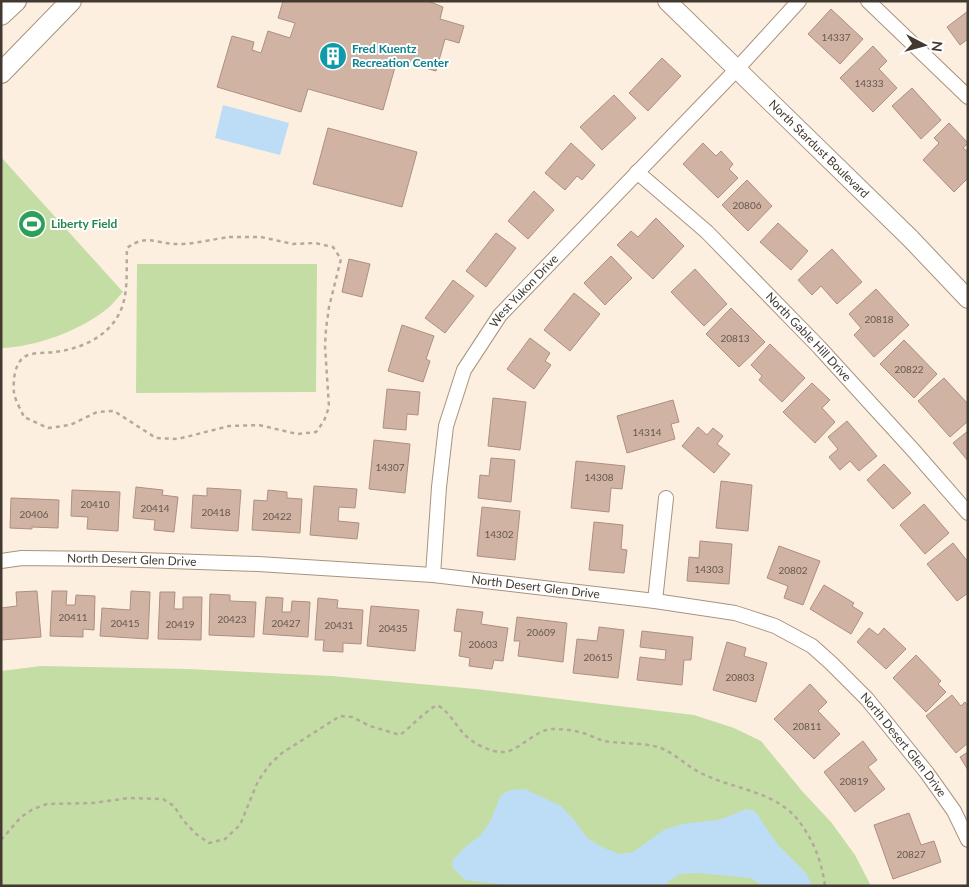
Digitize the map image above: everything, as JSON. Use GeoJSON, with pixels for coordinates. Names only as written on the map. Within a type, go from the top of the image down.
{"type":"FeatureCollection","features":[{"type":"Feature","properties":{"kind":"main road"},"geometry":{"type":"LineString","coordinates":[[1,15],[16,1]]}},
{"type":"Feature","properties":{"kind":"main road"},"geometry":{"type":"LineString","coordinates":[[1,73],[71,1]]}},
{"type":"Feature","properties":{"kind":"street","name":"North Stardust Boulevard"},"geometry":{"type":"LineString","coordinates":[[668,1],[910,238],[968,299]]}},
{"type":"Feature","properties":{"kind":"street","name":"West Yukon Drive"},"geometry":{"type":"LineString","coordinates":[[433,575],[439,487],[446,426],[464,370],[500,315],[737,69],[799,1]]}},
{"type":"Feature","properties":{"kind":"street"},"geometry":{"type":"LineString","coordinates":[[868,1],[968,97]]}},
{"type":"Feature","properties":{"kind":"street","name":"North Gable Hill Drive"},"geometry":{"type":"LineString","coordinates":[[636,172],[707,232],[819,347],[968,513]]}},
{"type":"Feature","properties":{"kind":"street"},"geometry":{"type":"LineString","coordinates":[[655,601],[666,498]]}},
{"type":"Feature","properties":{"kind":"street","name":"North Desert Glen Drive"},"geometry":{"type":"LineString","coordinates":[[1,561],[22,558],[112,559],[258,564],[433,575],[655,601],[735,613],[775,626],[812,646],[867,699],[927,773],[954,811],[968,840]]}},
{"type":"Feature","properties":{"kind":"path"},"geometry":{"type":"LineString","coordinates":[[229,237],[261,237],[292,244],[315,243],[333,247],[341,259],[328,307],[326,329],[325,346],[329,407],[324,421],[316,432],[297,434],[260,425],[229,426],[178,439],[156,438],[114,411],[97,412],[70,425],[48,428],[24,417],[14,394],[15,370],[24,358],[37,354],[57,352],[88,343],[108,330],[119,314],[125,300],[127,248],[136,241],[152,239],[176,244],[229,237]]}},
{"type":"Feature","properties":{"kind":"path"},"geometry":{"type":"LineString","coordinates":[[1,840],[21,817],[33,809],[46,804],[93,803],[129,798],[163,798],[174,806],[183,820],[196,834],[209,843],[225,838],[240,825],[258,781],[271,762],[321,726],[340,716],[352,716],[370,726],[400,735],[437,705],[445,709],[466,736],[485,748],[504,753],[521,745],[534,735],[550,729],[570,729],[602,740],[664,749],[690,768],[705,776],[766,797],[797,819],[821,863],[825,886]]}},
{"type":"Feature","properties":{"kind":"green space","name":"Liberty Field"},"geometry":{"type":"Polygon","coordinates":[[[1,157],[123,292],[107,309],[70,331],[28,345],[1,348],[1,157]]]}},
{"type":"Feature","properties":{"kind":"green space"},"geometry":{"type":"Polygon","coordinates":[[[137,264],[317,264],[316,392],[136,393],[137,264]]]}},
{"type":"Feature","properties":{"kind":"green space"},"geometry":{"type":"Polygon","coordinates":[[[41,666],[187,669],[332,676],[476,689],[694,715],[734,728],[761,741],[802,791],[831,822],[855,855],[871,886],[1,886],[1,671],[41,666]]]}},
{"type":"Feature","properties":{"kind":"water"},"geometry":{"type":"Polygon","coordinates":[[[223,105],[289,123],[280,155],[215,138],[223,105]]]}},
{"type":"Feature","properties":{"kind":"water"},"geometry":{"type":"Polygon","coordinates":[[[525,789],[561,806],[587,838],[604,848],[620,854],[633,852],[664,830],[682,824],[717,820],[745,809],[755,811],[777,844],[807,874],[812,886],[763,886],[750,878],[699,873],[680,874],[668,882],[667,886],[515,886],[465,880],[452,867],[453,860],[464,848],[481,835],[490,822],[501,795],[510,790],[525,789]]]}},
{"type":"Feature","properties":{"kind":"building","name":"Fred Kuentz Recreation Center"},"geometry":{"type":"Polygon","coordinates":[[[283,1],[428,1],[443,7],[440,19],[464,26],[459,43],[445,39],[436,71],[397,60],[383,110],[308,89],[301,112],[217,87],[232,36],[254,42],[252,50],[261,53],[268,31],[290,38],[295,23],[278,18],[283,1]]]}},
{"type":"Feature","properties":{"kind":"building"},"geometry":{"type":"Polygon","coordinates":[[[831,9],[863,39],[840,64],[808,34],[831,9]]]}},
{"type":"Feature","properties":{"kind":"building"},"geometry":{"type":"Polygon","coordinates":[[[968,11],[968,39],[960,45],[947,27],[968,11]]]}},
{"type":"Feature","properties":{"kind":"building"},"geometry":{"type":"Polygon","coordinates":[[[873,46],[887,61],[879,69],[897,88],[873,112],[840,78],[873,46]]]}},
{"type":"Feature","properties":{"kind":"building"},"geometry":{"type":"Polygon","coordinates":[[[662,58],[681,76],[648,111],[629,93],[662,58]]]}},
{"type":"Feature","properties":{"kind":"building"},"geometry":{"type":"Polygon","coordinates":[[[912,88],[941,120],[921,139],[892,106],[912,88]]]}},
{"type":"Feature","properties":{"kind":"building"},"geometry":{"type":"Polygon","coordinates":[[[614,95],[636,118],[602,150],[580,127],[614,95]]]}},
{"type":"Feature","properties":{"kind":"building"},"geometry":{"type":"Polygon","coordinates":[[[949,123],[968,143],[963,148],[968,152],[968,178],[954,192],[923,160],[939,143],[934,138],[949,123]]]}},
{"type":"Feature","properties":{"kind":"building"},"geometry":{"type":"Polygon","coordinates":[[[328,128],[417,152],[402,207],[313,184],[328,128]]]}},
{"type":"Feature","properties":{"kind":"building"},"geometry":{"type":"Polygon","coordinates":[[[571,143],[595,165],[582,180],[577,176],[565,190],[545,173],[571,143]]]}},
{"type":"Feature","properties":{"kind":"building"},"geometry":{"type":"Polygon","coordinates":[[[703,143],[716,156],[721,151],[733,164],[729,169],[738,178],[718,198],[683,164],[703,143]]]}},
{"type":"Feature","properties":{"kind":"building"},"geometry":{"type":"Polygon","coordinates":[[[747,180],[772,206],[748,231],[722,205],[747,180]]]}},
{"type":"Feature","properties":{"kind":"building"},"geometry":{"type":"Polygon","coordinates":[[[534,191],[554,210],[528,239],[508,221],[534,191]]]}},
{"type":"Feature","properties":{"kind":"building"},"geometry":{"type":"Polygon","coordinates":[[[656,218],[684,246],[653,279],[617,245],[631,231],[638,237],[656,218]]]}},
{"type":"Feature","properties":{"kind":"building"},"geometry":{"type":"Polygon","coordinates":[[[778,223],[808,251],[791,270],[760,242],[778,223]]]}},
{"type":"Feature","properties":{"kind":"building"},"geometry":{"type":"Polygon","coordinates":[[[496,233],[516,248],[486,287],[466,271],[496,233]]]}},
{"type":"Feature","properties":{"kind":"building"},"geometry":{"type":"Polygon","coordinates":[[[832,249],[862,282],[837,304],[821,286],[812,295],[798,280],[832,249]]]}},
{"type":"Feature","properties":{"kind":"building"},"geometry":{"type":"Polygon","coordinates":[[[611,256],[632,278],[605,305],[584,283],[611,256]]]}},
{"type":"Feature","properties":{"kind":"building"},"geometry":{"type":"Polygon","coordinates":[[[349,259],[370,264],[362,297],[342,292],[349,259]]]}},
{"type":"Feature","properties":{"kind":"building"},"geometry":{"type":"Polygon","coordinates":[[[695,269],[727,304],[704,326],[671,292],[695,269]]]}},
{"type":"Feature","properties":{"kind":"building"},"geometry":{"type":"Polygon","coordinates":[[[453,280],[474,296],[445,333],[425,318],[453,280]]]}},
{"type":"Feature","properties":{"kind":"building"},"geometry":{"type":"Polygon","coordinates":[[[876,289],[909,325],[874,357],[854,335],[861,328],[849,314],[876,289]]]}},
{"type":"Feature","properties":{"kind":"building"},"geometry":{"type":"Polygon","coordinates":[[[574,293],[600,314],[570,351],[544,330],[574,293]]]}},
{"type":"Feature","properties":{"kind":"building"},"geometry":{"type":"Polygon","coordinates":[[[731,308],[765,342],[739,367],[706,334],[731,308]]]}},
{"type":"Feature","properties":{"kind":"building"},"geometry":{"type":"Polygon","coordinates":[[[402,325],[434,336],[426,359],[430,361],[423,382],[388,371],[402,325]]]}},
{"type":"Feature","properties":{"kind":"building"},"geometry":{"type":"Polygon","coordinates":[[[530,338],[550,353],[545,361],[551,365],[534,389],[507,369],[530,338]]]}},
{"type":"Feature","properties":{"kind":"building"},"geometry":{"type":"Polygon","coordinates":[[[904,340],[937,374],[914,398],[880,364],[904,340]]]}},
{"type":"Feature","properties":{"kind":"building"},"geometry":{"type":"Polygon","coordinates":[[[770,344],[805,378],[782,402],[759,380],[762,376],[751,365],[770,344]]]}},
{"type":"Feature","properties":{"kind":"building"},"geometry":{"type":"Polygon","coordinates":[[[944,378],[968,404],[968,421],[950,437],[918,401],[944,378]]]}},
{"type":"Feature","properties":{"kind":"building"},"geometry":{"type":"Polygon","coordinates":[[[812,383],[830,400],[822,408],[835,422],[815,443],[783,412],[812,383]]]}},
{"type":"Feature","properties":{"kind":"building"},"geometry":{"type":"Polygon","coordinates":[[[387,389],[420,392],[418,415],[407,414],[406,430],[383,428],[387,389]]]}},
{"type":"Feature","properties":{"kind":"building"},"geometry":{"type":"Polygon","coordinates":[[[493,398],[526,402],[520,450],[488,446],[493,398]]]}},
{"type":"Feature","properties":{"kind":"building"},"geometry":{"type":"Polygon","coordinates":[[[673,400],[679,422],[671,424],[675,439],[627,453],[617,416],[673,400]]]}},
{"type":"Feature","properties":{"kind":"building"},"geometry":{"type":"Polygon","coordinates":[[[847,421],[877,456],[859,471],[850,461],[840,470],[829,457],[838,449],[828,437],[847,421]]]}},
{"type":"Feature","properties":{"kind":"building"},"geometry":{"type":"Polygon","coordinates":[[[698,427],[707,435],[713,428],[723,436],[717,444],[730,454],[714,473],[682,446],[698,427]]]}},
{"type":"Feature","properties":{"kind":"building"},"geometry":{"type":"Polygon","coordinates":[[[968,431],[968,461],[953,443],[968,431]]]}},
{"type":"Feature","properties":{"kind":"building"},"geometry":{"type":"Polygon","coordinates":[[[374,440],[410,444],[405,493],[369,489],[374,440]]]}},
{"type":"Feature","properties":{"kind":"building"},"geometry":{"type":"Polygon","coordinates":[[[491,458],[515,460],[511,502],[478,498],[480,475],[489,476],[491,458]]]}},
{"type":"Feature","properties":{"kind":"building"},"geometry":{"type":"Polygon","coordinates":[[[576,461],[625,466],[622,489],[611,488],[609,512],[571,508],[576,461]]]}},
{"type":"Feature","properties":{"kind":"building"},"geometry":{"type":"Polygon","coordinates":[[[884,464],[911,493],[893,509],[867,480],[884,464]]]}},
{"type":"Feature","properties":{"kind":"building"},"geometry":{"type":"Polygon","coordinates":[[[721,481],[752,485],[748,531],[716,528],[721,481]]]}},
{"type":"Feature","properties":{"kind":"building"},"geometry":{"type":"Polygon","coordinates":[[[314,486],[357,489],[355,508],[339,507],[338,521],[359,523],[357,539],[310,535],[314,486]]]}},
{"type":"Feature","properties":{"kind":"building"},"geometry":{"type":"Polygon","coordinates":[[[136,487],[163,490],[162,495],[178,497],[174,532],[154,530],[155,520],[133,518],[136,487]]]}},
{"type":"Feature","properties":{"kind":"building"},"geometry":{"type":"Polygon","coordinates":[[[207,488],[241,490],[238,531],[191,528],[193,495],[207,496],[207,488]]]}},
{"type":"Feature","properties":{"kind":"building"},"geometry":{"type":"Polygon","coordinates":[[[72,490],[120,492],[118,531],[87,529],[88,517],[71,516],[72,490]]]}},
{"type":"Feature","properties":{"kind":"building"},"geometry":{"type":"Polygon","coordinates":[[[268,490],[287,492],[287,498],[302,499],[300,533],[252,530],[254,500],[267,501],[268,490]]]}},
{"type":"Feature","properties":{"kind":"building"},"geometry":{"type":"Polygon","coordinates":[[[11,498],[59,500],[58,528],[10,528],[11,498]]]}},
{"type":"Feature","properties":{"kind":"building"},"geometry":{"type":"Polygon","coordinates":[[[924,504],[949,533],[925,554],[900,525],[924,504]]]}},
{"type":"Feature","properties":{"kind":"building"},"geometry":{"type":"Polygon","coordinates":[[[482,507],[520,511],[515,560],[477,556],[482,507]]]}},
{"type":"Feature","properties":{"kind":"building"},"geometry":{"type":"Polygon","coordinates":[[[594,522],[623,525],[621,549],[627,550],[624,573],[589,570],[594,522]]]}},
{"type":"Feature","properties":{"kind":"building"},"geometry":{"type":"Polygon","coordinates":[[[700,541],[732,544],[729,584],[687,581],[689,557],[699,558],[700,541]]]}},
{"type":"Feature","properties":{"kind":"building"},"geometry":{"type":"Polygon","coordinates":[[[953,543],[968,562],[968,593],[957,601],[927,564],[953,543]]]}},
{"type":"Feature","properties":{"kind":"building"},"geometry":{"type":"Polygon","coordinates":[[[779,546],[820,561],[803,605],[784,598],[788,586],[767,578],[779,546]]]}},
{"type":"Feature","properties":{"kind":"building"},"geometry":{"type":"Polygon","coordinates":[[[824,585],[854,603],[852,606],[863,613],[851,634],[810,609],[824,585]]]}},
{"type":"Feature","properties":{"kind":"building"},"geometry":{"type":"Polygon","coordinates":[[[37,591],[41,637],[1,640],[1,608],[17,606],[16,592],[37,591]]]}},
{"type":"Feature","properties":{"kind":"building"},"geometry":{"type":"Polygon","coordinates":[[[52,591],[67,591],[66,605],[75,605],[76,595],[95,596],[94,630],[83,629],[83,637],[50,636],[52,591]]]}},
{"type":"Feature","properties":{"kind":"building"},"geometry":{"type":"Polygon","coordinates":[[[131,591],[150,592],[148,639],[100,636],[102,608],[130,610],[131,591]]]}},
{"type":"Feature","properties":{"kind":"building"},"geometry":{"type":"Polygon","coordinates":[[[160,592],[175,592],[174,609],[183,609],[183,597],[202,597],[201,640],[158,639],[160,592]]]}},
{"type":"Feature","properties":{"kind":"building"},"geometry":{"type":"Polygon","coordinates":[[[210,594],[230,595],[230,601],[256,602],[254,637],[209,635],[210,594]]]}},
{"type":"Feature","properties":{"kind":"building"},"geometry":{"type":"Polygon","coordinates":[[[266,597],[283,598],[282,612],[291,612],[292,601],[310,602],[308,637],[263,634],[266,597]]]}},
{"type":"Feature","properties":{"kind":"building"},"geometry":{"type":"Polygon","coordinates":[[[318,598],[338,600],[337,608],[363,610],[361,644],[343,643],[343,652],[323,651],[324,640],[315,640],[318,598]]]}},
{"type":"Feature","properties":{"kind":"building"},"geometry":{"type":"Polygon","coordinates":[[[371,606],[419,610],[415,651],[367,646],[371,606]]]}},
{"type":"Feature","properties":{"kind":"building"},"geometry":{"type":"Polygon","coordinates":[[[457,609],[483,612],[481,624],[508,628],[503,661],[494,660],[492,669],[469,666],[470,658],[459,656],[462,632],[454,631],[457,609]]]}},
{"type":"Feature","properties":{"kind":"building"},"geometry":{"type":"Polygon","coordinates":[[[517,617],[567,623],[563,662],[518,656],[520,641],[514,641],[517,617]]]}},
{"type":"Feature","properties":{"kind":"building"},"geometry":{"type":"Polygon","coordinates":[[[599,627],[624,630],[618,678],[573,673],[577,639],[597,641],[599,627]]]}},
{"type":"Feature","properties":{"kind":"building"},"geometry":{"type":"Polygon","coordinates":[[[869,628],[878,635],[884,628],[906,649],[886,669],[857,642],[869,628]]]}},
{"type":"Feature","properties":{"kind":"building"},"geometry":{"type":"Polygon","coordinates":[[[642,631],[693,637],[691,660],[684,660],[682,685],[637,680],[640,657],[665,660],[666,650],[640,647],[642,631]]]}},
{"type":"Feature","properties":{"kind":"building"},"geometry":{"type":"Polygon","coordinates":[[[727,642],[746,648],[744,656],[767,663],[756,702],[713,690],[727,642]]]}},
{"type":"Feature","properties":{"kind":"building"},"geometry":{"type":"Polygon","coordinates":[[[916,655],[941,681],[938,684],[946,692],[926,712],[893,678],[916,655]]]}},
{"type":"Feature","properties":{"kind":"building"},"geometry":{"type":"Polygon","coordinates":[[[810,684],[827,702],[818,711],[840,734],[814,759],[774,719],[810,684]]]}},
{"type":"Feature","properties":{"kind":"building"},"geometry":{"type":"Polygon","coordinates":[[[952,695],[961,706],[965,702],[968,706],[968,743],[956,753],[926,716],[952,695]]]}},
{"type":"Feature","properties":{"kind":"building"},"geometry":{"type":"Polygon","coordinates":[[[863,741],[877,760],[868,767],[885,789],[855,812],[824,772],[863,741]]]}},
{"type":"Feature","properties":{"kind":"building"},"geometry":{"type":"Polygon","coordinates":[[[968,752],[968,770],[960,757],[968,752]]]}},
{"type":"Feature","properties":{"kind":"building"},"geometry":{"type":"Polygon","coordinates":[[[909,813],[921,845],[934,841],[941,862],[893,879],[874,825],[909,813]]]}},
{"type":"Feature","properties":{"kind":"place","name":"Fred Kuentz Recreation Center"},"geometry":{"type":"Point","coordinates":[333,56]}},
{"type":"Feature","properties":{"kind":"place","name":"Liberty Field"},"geometry":{"type":"Point","coordinates":[32,224]}}]}
